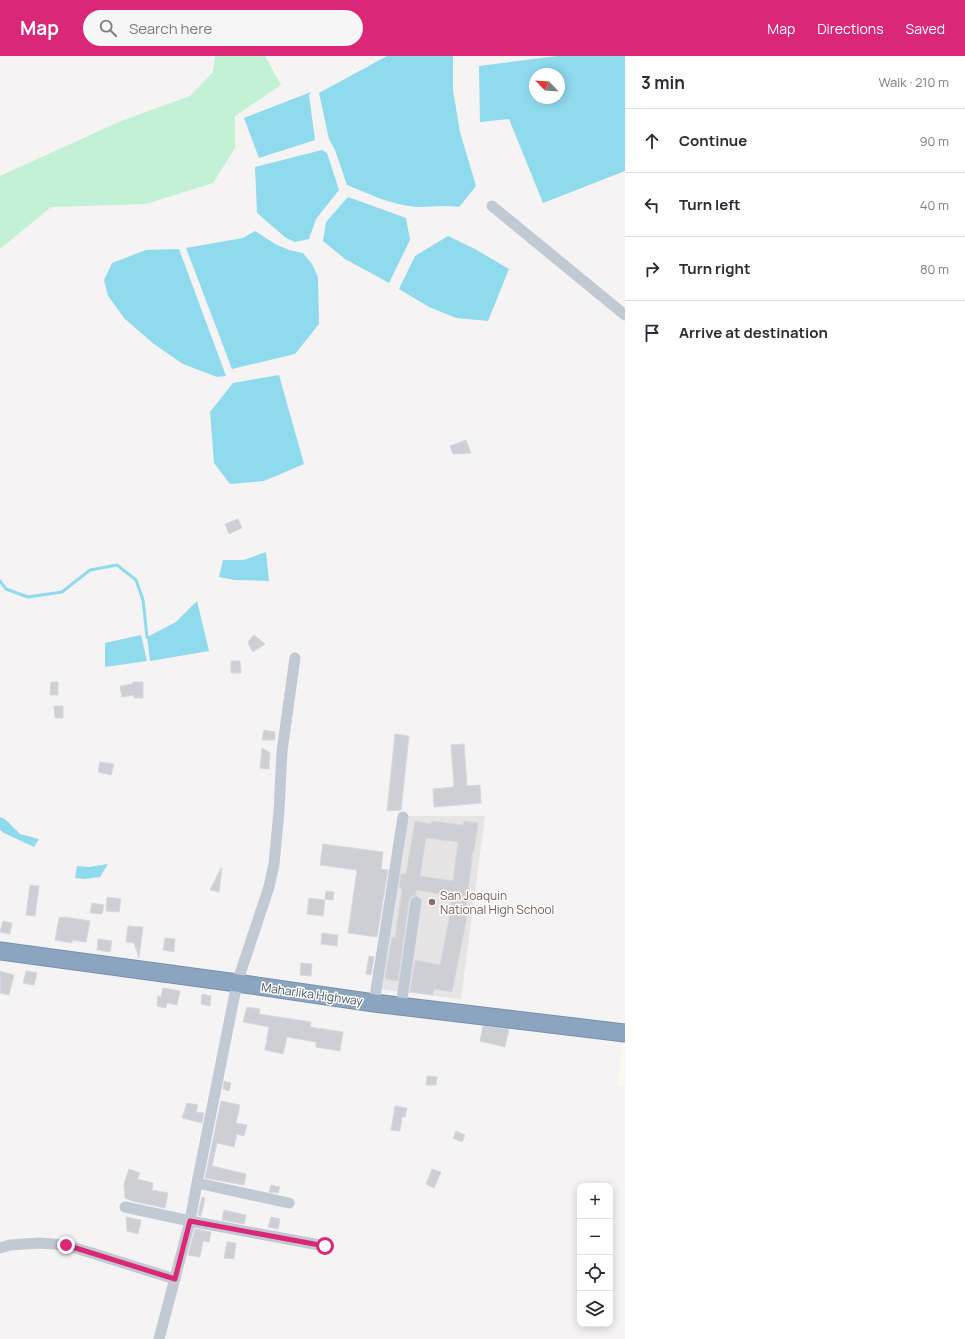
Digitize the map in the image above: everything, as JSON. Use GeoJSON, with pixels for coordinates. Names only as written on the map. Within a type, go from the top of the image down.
{"type":"FeatureCollection","features":[{"type":"Feature","properties":{"kind":"highway","name":"Maharlika Highway"},"geometry":{"type":"LineString","coordinates":[[0,951],[237,982],[374,1003],[625,1033]]}},
{"type":"Feature","properties":{"kind":"street"},"geometry":{"type":"LineString","coordinates":[[492,206],[625,315]]}},
{"type":"Feature","properties":{"kind":"street"},"geometry":{"type":"LineString","coordinates":[[159,1339],[190,1221],[237,982],[269,887],[274,864],[279,811],[282,751],[295,658]]}},
{"type":"Feature","properties":{"kind":"street"},"geometry":{"type":"LineString","coordinates":[[374,1003],[403,817]]}},
{"type":"Feature","properties":{"kind":"street"},"geometry":{"type":"LineString","coordinates":[[401,1006],[416,902]]}},
{"type":"Feature","properties":{"kind":"street"},"geometry":{"type":"LineString","coordinates":[[197,1183],[289,1203]]}},
{"type":"Feature","properties":{"kind":"street"},"geometry":{"type":"LineString","coordinates":[[125,1206],[190,1221],[325,1246]]}},
{"type":"Feature","properties":{"kind":"street"},"geometry":{"type":"LineString","coordinates":[[0,1248],[10,1245],[39,1243],[66,1245],[175,1279]]}},
{"type":"Feature","properties":{"kind":"shaded area","name":"San Joaquin National High School"},"geometry":{"type":"Polygon","coordinates":[[[406,816],[485,816],[461,999],[377,989],[406,816]]]}},
{"type":"Feature","properties":{"kind":"shaded area"},"geometry":{"type":"Polygon","coordinates":[[[623,1042],[625,1042],[625,1086],[617,1085],[623,1042]]]}},
{"type":"Feature","properties":{"kind":"green space"},"geometry":{"type":"Polygon","coordinates":[[[215,56],[265,56],[281,85],[235,116],[235,148],[213,183],[146,204],[51,207],[0,249],[0,176],[121,121],[190,96],[213,72],[215,56]]]}},
{"type":"Feature","properties":{"kind":"water"},"geometry":{"type":"Polygon","coordinates":[[[387,56],[453,56],[453,90],[460,132],[476,186],[459,207],[415,207],[401,205],[347,185],[335,150],[329,139],[319,93],[387,56]]]}},
{"type":"Feature","properties":{"kind":"water"},"geometry":{"type":"Polygon","coordinates":[[[557,56],[625,56],[625,171],[543,203],[509,119],[480,122],[479,66],[557,56]]]}},
{"type":"Feature","properties":{"kind":"water"},"geometry":{"type":"Polygon","coordinates":[[[311,92],[309,95],[315,140],[259,158],[244,118],[311,92]]]}},
{"type":"Feature","properties":{"kind":"water"},"geometry":{"type":"Polygon","coordinates":[[[322,150],[327,153],[339,190],[316,219],[309,239],[295,242],[286,238],[257,213],[255,167],[322,150]]]}},
{"type":"Feature","properties":{"kind":"water"},"geometry":{"type":"Polygon","coordinates":[[[348,197],[406,218],[410,240],[389,283],[345,259],[323,241],[326,222],[348,197]]]}},
{"type":"Feature","properties":{"kind":"water"},"geometry":{"type":"Polygon","coordinates":[[[255,231],[275,244],[289,250],[303,253],[312,264],[318,277],[319,324],[295,354],[232,369],[186,248],[243,238],[255,231]]]}},
{"type":"Feature","properties":{"kind":"water"},"geometry":{"type":"Polygon","coordinates":[[[448,236],[475,249],[509,269],[488,321],[456,318],[429,307],[399,289],[415,256],[448,236]]]}},
{"type":"Feature","properties":{"kind":"water"},"geometry":{"type":"Polygon","coordinates":[[[179,249],[226,376],[217,377],[183,364],[154,344],[125,319],[108,296],[104,280],[112,263],[146,250],[179,249]]]}},
{"type":"Feature","properties":{"kind":"water"},"geometry":{"type":"Polygon","coordinates":[[[279,375],[304,464],[264,481],[230,484],[214,463],[210,412],[233,383],[279,375]]]}},
{"type":"Feature","properties":{"kind":"water"},"geometry":{"type":"Polygon","coordinates":[[[266,552],[269,581],[235,580],[219,577],[223,560],[244,560],[266,552]]]}},
{"type":"Feature","properties":{"kind":"water"},"geometry":{"type":"Polygon","coordinates":[[[197,601],[209,651],[150,661],[147,637],[176,622],[197,601]]]}},
{"type":"Feature","properties":{"kind":"water"},"geometry":{"type":"Polygon","coordinates":[[[141,635],[147,661],[105,667],[105,643],[141,635]]]}},
{"type":"Feature","properties":{"kind":"water"},"geometry":{"type":"Polygon","coordinates":[[[0,817],[5,819],[20,834],[39,839],[34,847],[0,830],[0,817]]]}},
{"type":"Feature","properties":{"kind":"water"},"geometry":{"type":"Polygon","coordinates":[[[108,864],[100,877],[85,879],[75,878],[77,866],[89,867],[108,864]]]}},
{"type":"Feature","properties":{"kind":"building"},"geometry":{"type":"Polygon","coordinates":[[[466,440],[471,453],[453,454],[450,446],[466,440]]]}},
{"type":"Feature","properties":{"kind":"building"},"geometry":{"type":"Polygon","coordinates":[[[238,519],[242,528],[229,534],[225,524],[238,519]]]}},
{"type":"Feature","properties":{"kind":"building"},"geometry":{"type":"Polygon","coordinates":[[[254,635],[265,644],[253,652],[248,642],[254,635]]]}},
{"type":"Feature","properties":{"kind":"building"},"geometry":{"type":"Polygon","coordinates":[[[231,661],[240,661],[241,673],[231,673],[231,661]]]}},
{"type":"Feature","properties":{"kind":"building"},"geometry":{"type":"Polygon","coordinates":[[[51,682],[58,682],[58,695],[50,695],[51,682]]]}},
{"type":"Feature","properties":{"kind":"building"},"geometry":{"type":"Polygon","coordinates":[[[133,682],[143,682],[143,698],[134,698],[134,695],[122,697],[120,686],[133,684],[133,682]]]}},
{"type":"Feature","properties":{"kind":"building"},"geometry":{"type":"Polygon","coordinates":[[[54,706],[63,706],[63,718],[55,718],[54,706]]]}},
{"type":"Feature","properties":{"kind":"building"},"geometry":{"type":"Polygon","coordinates":[[[264,730],[275,732],[275,740],[262,740],[264,730]]]}},
{"type":"Feature","properties":{"kind":"building"},"geometry":{"type":"Polygon","coordinates":[[[395,734],[409,736],[401,810],[387,811],[395,734]]]}},
{"type":"Feature","properties":{"kind":"building"},"geometry":{"type":"Polygon","coordinates":[[[464,744],[467,786],[480,785],[481,803],[434,807],[433,789],[454,787],[451,745],[464,744]]]}},
{"type":"Feature","properties":{"kind":"building"},"geometry":{"type":"Polygon","coordinates":[[[262,748],[270,753],[269,769],[260,768],[262,748]]]}},
{"type":"Feature","properties":{"kind":"building"},"geometry":{"type":"Polygon","coordinates":[[[100,762],[114,764],[111,775],[98,772],[100,762]]]}},
{"type":"Feature","properties":{"kind":"building"},"geometry":{"type":"Polygon","coordinates":[[[415,821],[431,824],[432,821],[463,825],[464,821],[478,823],[465,916],[467,917],[452,992],[434,989],[433,995],[410,992],[415,960],[440,965],[452,904],[451,896],[416,890],[416,895],[411,897],[409,901],[398,981],[386,979],[385,977],[392,937],[395,938],[402,889],[399,888],[401,874],[406,874],[415,821]],[[426,838],[420,876],[453,881],[458,842],[426,838]]]}},
{"type":"Feature","properties":{"kind":"building"},"geometry":{"type":"Polygon","coordinates":[[[323,844],[383,852],[381,869],[388,870],[377,937],[348,933],[357,870],[320,865],[323,844]]]}},
{"type":"Feature","properties":{"kind":"building"},"geometry":{"type":"Polygon","coordinates":[[[221,868],[219,892],[210,890],[221,868]]]}},
{"type":"Feature","properties":{"kind":"building"},"geometry":{"type":"Polygon","coordinates":[[[30,885],[39,886],[35,916],[26,915],[30,885]]]}},
{"type":"Feature","properties":{"kind":"building"},"geometry":{"type":"Polygon","coordinates":[[[326,891],[334,892],[333,900],[325,899],[326,891]]]}},
{"type":"Feature","properties":{"kind":"building"},"geometry":{"type":"Polygon","coordinates":[[[107,897],[121,899],[119,912],[106,911],[107,897]]]}},
{"type":"Feature","properties":{"kind":"building"},"geometry":{"type":"Polygon","coordinates":[[[309,898],[325,900],[323,916],[307,914],[309,898]]]}},
{"type":"Feature","properties":{"kind":"building"},"geometry":{"type":"Polygon","coordinates":[[[92,903],[104,905],[102,914],[90,913],[92,903]]]}},
{"type":"Feature","properties":{"kind":"building"},"geometry":{"type":"Polygon","coordinates":[[[65,917],[90,921],[86,942],[72,940],[72,943],[55,940],[59,918],[65,917]]]}},
{"type":"Feature","properties":{"kind":"building"},"geometry":{"type":"Polygon","coordinates":[[[3,921],[12,923],[10,934],[0,932],[3,921]]]}},
{"type":"Feature","properties":{"kind":"building"},"geometry":{"type":"Polygon","coordinates":[[[128,926],[143,927],[139,958],[134,943],[126,942],[128,926]]]}},
{"type":"Feature","properties":{"kind":"building"},"geometry":{"type":"Polygon","coordinates":[[[322,933],[338,935],[337,946],[321,944],[322,933]]]}},
{"type":"Feature","properties":{"kind":"building"},"geometry":{"type":"Polygon","coordinates":[[[165,938],[175,939],[174,952],[163,950],[165,938]]]}},
{"type":"Feature","properties":{"kind":"building"},"geometry":{"type":"Polygon","coordinates":[[[98,939],[112,941],[110,952],[97,950],[98,939]]]}},
{"type":"Feature","properties":{"kind":"building"},"geometry":{"type":"Polygon","coordinates":[[[369,956],[374,957],[371,975],[366,974],[369,956]]]}},
{"type":"Feature","properties":{"kind":"building"},"geometry":{"type":"Polygon","coordinates":[[[301,963],[312,964],[311,976],[300,975],[301,963]]]}},
{"type":"Feature","properties":{"kind":"building"},"geometry":{"type":"Polygon","coordinates":[[[0,971],[14,975],[9,995],[0,993],[0,971]]]}},
{"type":"Feature","properties":{"kind":"building"},"geometry":{"type":"Polygon","coordinates":[[[26,971],[37,973],[34,985],[23,983],[26,971]]]}},
{"type":"Feature","properties":{"kind":"building"},"geometry":{"type":"Polygon","coordinates":[[[163,988],[180,991],[177,1005],[167,1003],[166,1008],[157,1006],[158,996],[161,997],[163,988]]]}},
{"type":"Feature","properties":{"kind":"building"},"geometry":{"type":"Polygon","coordinates":[[[202,994],[211,996],[210,1006],[201,1004],[202,994]]]}},
{"type":"Feature","properties":{"kind":"building"},"geometry":{"type":"Polygon","coordinates":[[[247,1007],[260,1009],[259,1014],[311,1022],[310,1027],[343,1032],[340,1051],[316,1047],[316,1042],[287,1037],[283,1054],[265,1050],[269,1027],[243,1022],[247,1007]]]}},
{"type":"Feature","properties":{"kind":"building"},"geometry":{"type":"Polygon","coordinates":[[[483,1026],[509,1029],[505,1047],[480,1041],[483,1026]]]}},
{"type":"Feature","properties":{"kind":"building"},"geometry":{"type":"Polygon","coordinates":[[[427,1076],[437,1077],[436,1085],[426,1085],[427,1076]]]}},
{"type":"Feature","properties":{"kind":"building"},"geometry":{"type":"Polygon","coordinates":[[[224,1081],[231,1083],[229,1091],[223,1089],[224,1081]]]}},
{"type":"Feature","properties":{"kind":"building"},"geometry":{"type":"Polygon","coordinates":[[[221,1101],[240,1105],[236,1123],[247,1125],[244,1136],[237,1134],[234,1147],[217,1143],[212,1166],[246,1174],[244,1185],[205,1178],[221,1101]]]}},
{"type":"Feature","properties":{"kind":"building"},"geometry":{"type":"Polygon","coordinates":[[[187,1103],[198,1105],[196,1112],[204,1113],[202,1123],[182,1118],[187,1103]]]}},
{"type":"Feature","properties":{"kind":"building"},"geometry":{"type":"Polygon","coordinates":[[[395,1106],[407,1108],[405,1117],[402,1117],[400,1131],[391,1130],[395,1106]]]}},
{"type":"Feature","properties":{"kind":"building"},"geometry":{"type":"Polygon","coordinates":[[[456,1131],[465,1135],[462,1142],[453,1138],[456,1131]]]}},
{"type":"Feature","properties":{"kind":"building"},"geometry":{"type":"Polygon","coordinates":[[[129,1169],[140,1173],[137,1179],[153,1183],[152,1190],[168,1193],[165,1208],[132,1201],[125,1198],[124,1184],[129,1169]]]}},
{"type":"Feature","properties":{"kind":"building"},"geometry":{"type":"Polygon","coordinates":[[[432,1169],[441,1172],[434,1188],[426,1184],[432,1169]]]}},
{"type":"Feature","properties":{"kind":"building"},"geometry":{"type":"Polygon","coordinates":[[[271,1185],[280,1187],[278,1193],[269,1192],[271,1185]]]}},
{"type":"Feature","properties":{"kind":"building"},"geometry":{"type":"Polygon","coordinates":[[[202,1197],[205,1198],[201,1216],[198,1215],[202,1197]]]}},
{"type":"Feature","properties":{"kind":"building"},"geometry":{"type":"Polygon","coordinates":[[[224,1210],[246,1215],[244,1224],[222,1220],[224,1210]]]}},
{"type":"Feature","properties":{"kind":"building"},"geometry":{"type":"Polygon","coordinates":[[[126,1217],[141,1220],[138,1234],[127,1231],[126,1217]]]}},
{"type":"Feature","properties":{"kind":"building"},"geometry":{"type":"Polygon","coordinates":[[[271,1217],[280,1219],[278,1229],[268,1227],[271,1217]]]}},
{"type":"Feature","properties":{"kind":"building"},"geometry":{"type":"Polygon","coordinates":[[[195,1229],[211,1232],[209,1242],[203,1241],[200,1257],[188,1255],[195,1229]]]}},
{"type":"Feature","properties":{"kind":"building"},"geometry":{"type":"Polygon","coordinates":[[[227,1242],[236,1243],[234,1259],[224,1258],[227,1242]]]}},
{"type":"Feature","properties":{"kind":"waterway"},"geometry":{"type":"LineString","coordinates":[[0,581],[6,589],[28,597],[62,592],[90,570],[117,565],[136,580],[143,600],[147,637]]}},
{"type":"Feature","properties":{"kind":"place","name":"San Joaquin National High School"},"geometry":{"type":"Point","coordinates":[432,902]}},
{"type":"Feature","properties":{"kind":"route"},"geometry":{"type":"LineString","coordinates":[[66,1245],[175,1279],[190,1221],[325,1246]]}}]}
